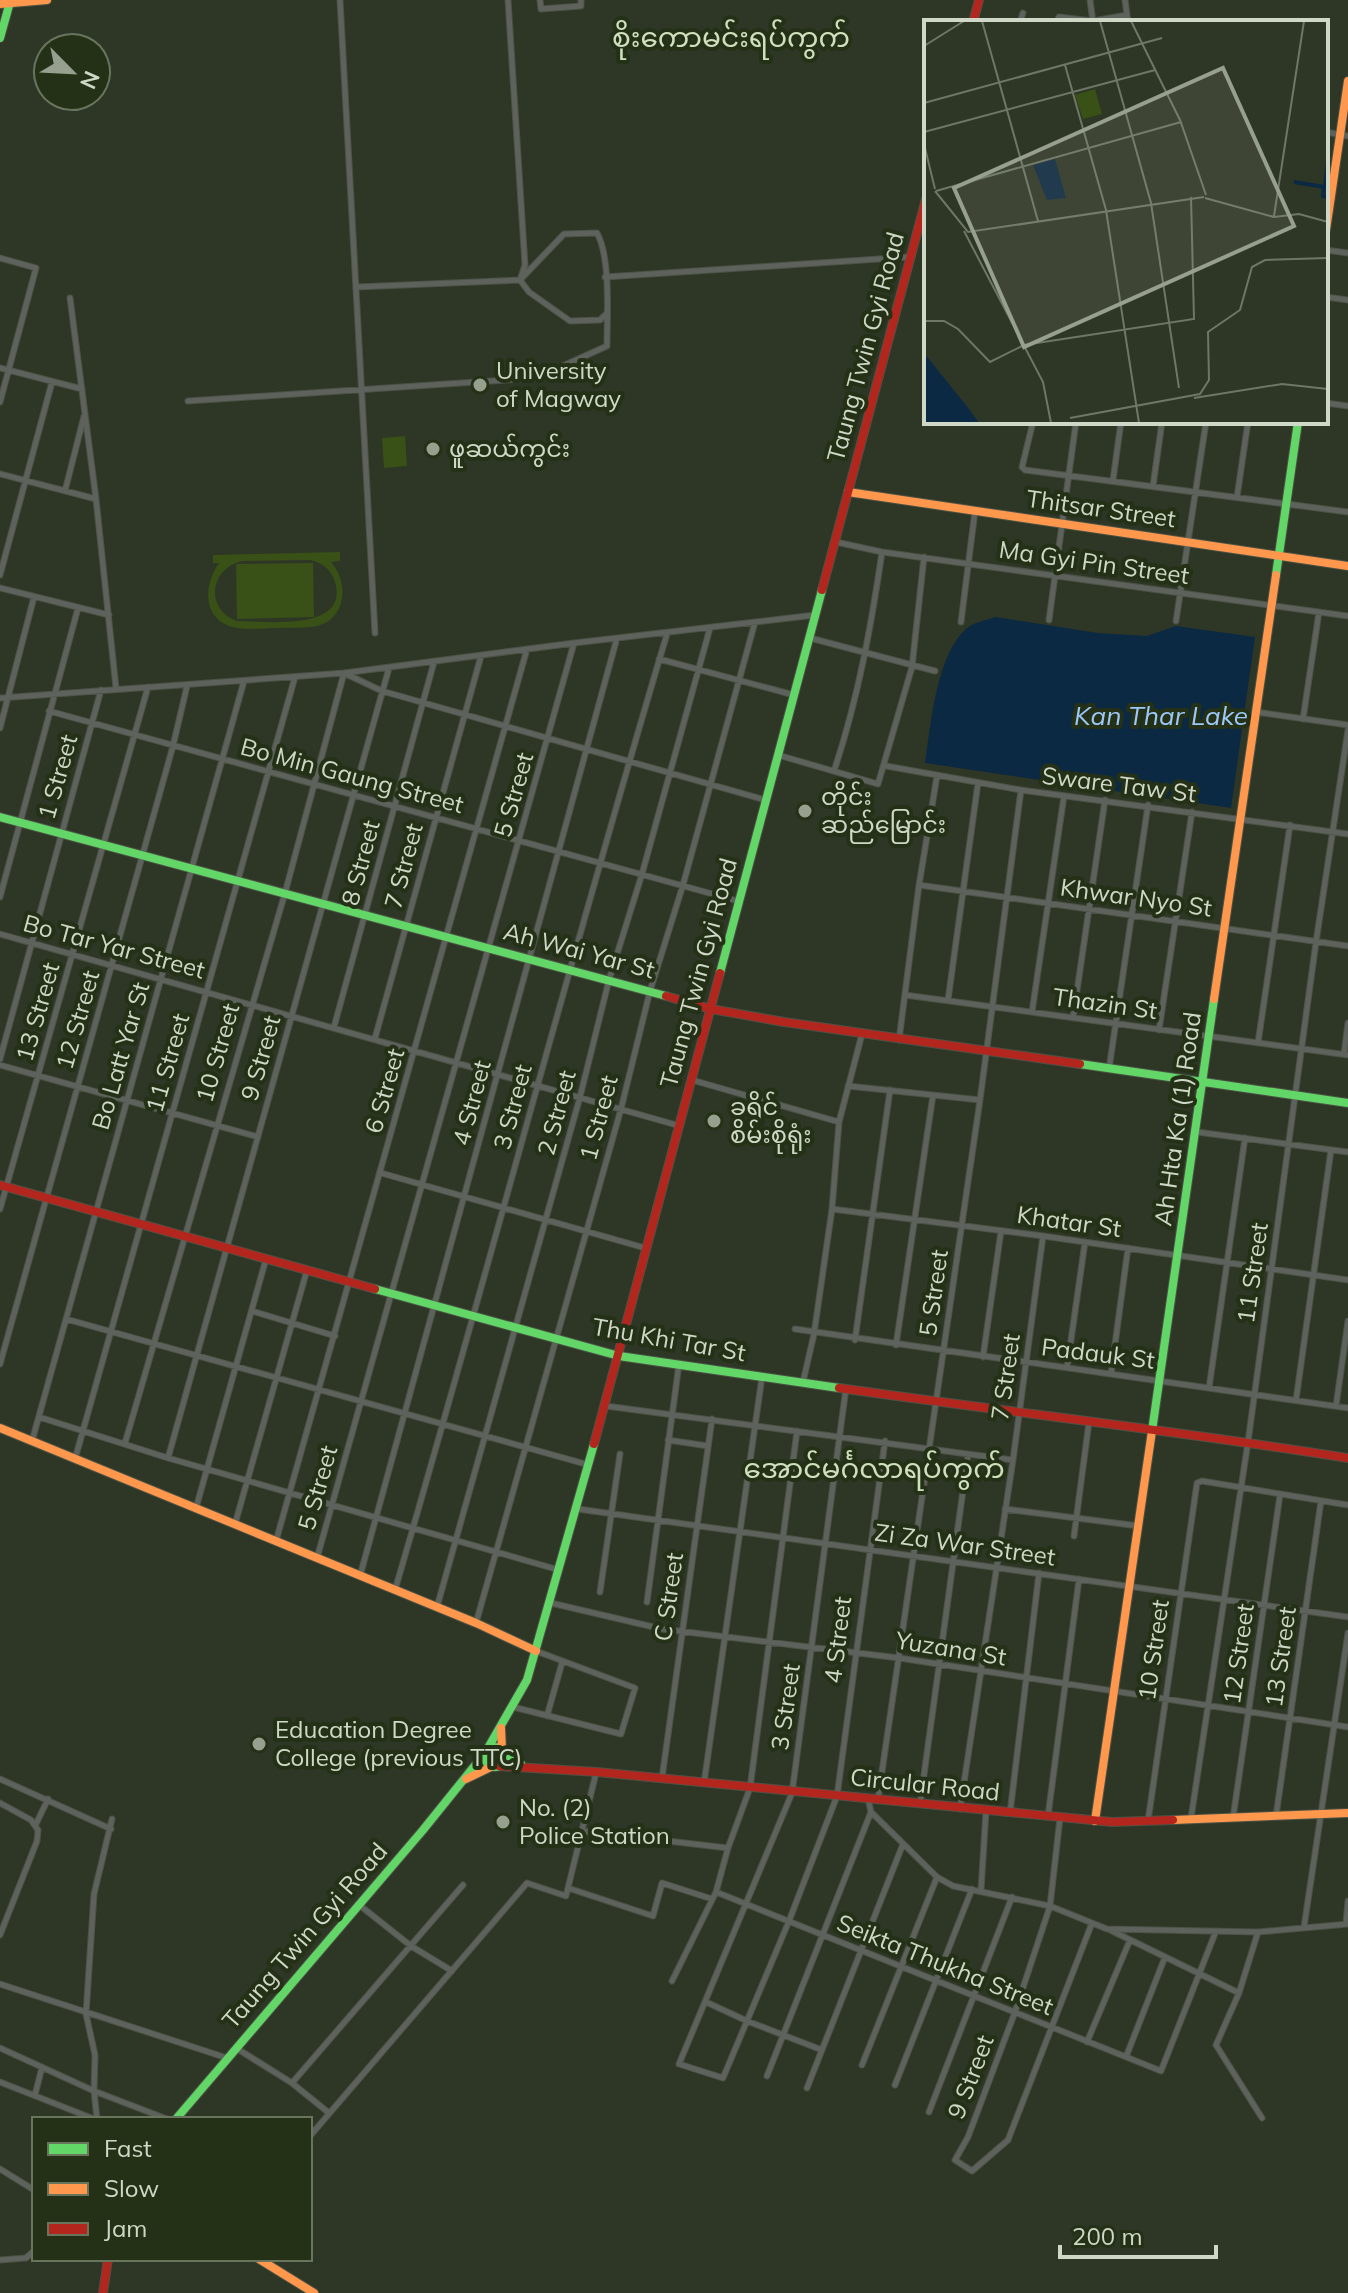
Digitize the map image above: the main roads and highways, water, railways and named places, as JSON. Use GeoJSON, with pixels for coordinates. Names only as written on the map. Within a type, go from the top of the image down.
{"type":"FeatureCollection","features":[{"type":"Feature","properties":{"kind":"main road"},"geometry":{"type":"LineString","coordinates":[[0,38],[6,2],[47,0]]}},
{"type":"Feature","properties":{"kind":"main road"},"geometry":{"type":"LineString","coordinates":[[974,20],[979,0]]}},
{"type":"Feature","properties":{"kind":"main road"},"geometry":{"type":"LineString","coordinates":[[1328,219],[1344,135],[1348,81]]}},
{"type":"Feature","properties":{"kind":"main road","name":"Taung Twin Gyi Road"},"geometry":{"type":"LineString","coordinates":[[178,2117],[466,1779],[501,1728],[527,1680],[606,1406],[924,206]]}},
{"type":"Feature","properties":{"kind":"main road","name":"Ah Hta Ka (1) Road"},"geometry":{"type":"LineString","coordinates":[[1095,1821],[1116,1693],[1298,424]]}},
{"type":"Feature","properties":{"kind":"main road","name":"Thitsar Street"},"geometry":{"type":"LineString","coordinates":[[848,492],[1348,566]]}},
{"type":"Feature","properties":{"kind":"main road","name":"Ah Wai Yar St"},"geometry":{"type":"LineString","coordinates":[[0,817],[711,1009],[899,1040],[1348,1103]]}},
{"type":"Feature","properties":{"kind":"main road","name":"Thu Khi Tar St"},"geometry":{"type":"LineString","coordinates":[[4,1186],[619,1356],[1348,1458]]}},
{"type":"Feature","properties":{"kind":"main road"},"geometry":{"type":"LineString","coordinates":[[0,1428],[476,1623],[536,1651]]}},
{"type":"Feature","properties":{"kind":"main road"},"geometry":{"type":"LineString","coordinates":[[501,1728],[503,1752],[505,1759],[495,1766],[484,1759],[486,1751],[497,1746],[503,1752],[526,1766]]}},
{"type":"Feature","properties":{"kind":"main road","name":"Circular Road"},"geometry":{"type":"LineString","coordinates":[[466,1779],[495,1766],[526,1766],[1095,1821],[1148,1822],[1348,1813]]}},
{"type":"Feature","properties":{"kind":"main road"},"geometry":{"type":"LineString","coordinates":[[103,2293],[108,2261]]}},
{"type":"Feature","properties":{"kind":"main road"},"geometry":{"type":"LineString","coordinates":[[262,2261],[314,2293]]}},
{"type":"Feature","properties":{"kind":"water","name":"Kan Thar Lake"},"geometry":{"type":"Polygon","coordinates":[[[996,617],[1098,633],[1147,636],[1176,626],[1255,637],[1231,808],[925,763],[937,691],[948,655],[967,628],[996,617]]]}},
{"type":"Feature","properties":{"kind":"place","name":"University of Magway"},"geometry":{"type":"Point","coordinates":[480,385]}},
{"type":"Feature","properties":{"kind":"place","name":"ဖူဆယ်ကွင်း"},"geometry":{"type":"Point","coordinates":[433,449]}},
{"type":"Feature","properties":{"kind":"place","name":"တိုင်း ဆည်မြောင်း"},"geometry":{"type":"Point","coordinates":[805,811]}},
{"type":"Feature","properties":{"kind":"place","name":"ခရိုင် စိမ်းစိုရုံး"},"geometry":{"type":"Point","coordinates":[714,1121]}},
{"type":"Feature","properties":{"kind":"place","name":"Education Degree College (previous TTC)"},"geometry":{"type":"Point","coordinates":[259,1744]}},
{"type":"Feature","properties":{"kind":"place","name":"No. (2) Police Station"},"geometry":{"type":"Point","coordinates":[503,1822]}},
{"type":"Feature","properties":{"kind":"district","name":"စိုးကောမင်းရပ်ကွက်"},"geometry":{"type":"Point","coordinates":[731,37]}},
{"type":"Feature","properties":{"kind":"district","name":"အောင်မင်္ဂလာရပ်ကွက်"},"geometry":{"type":"Point","coordinates":[874,1468]}}]}
